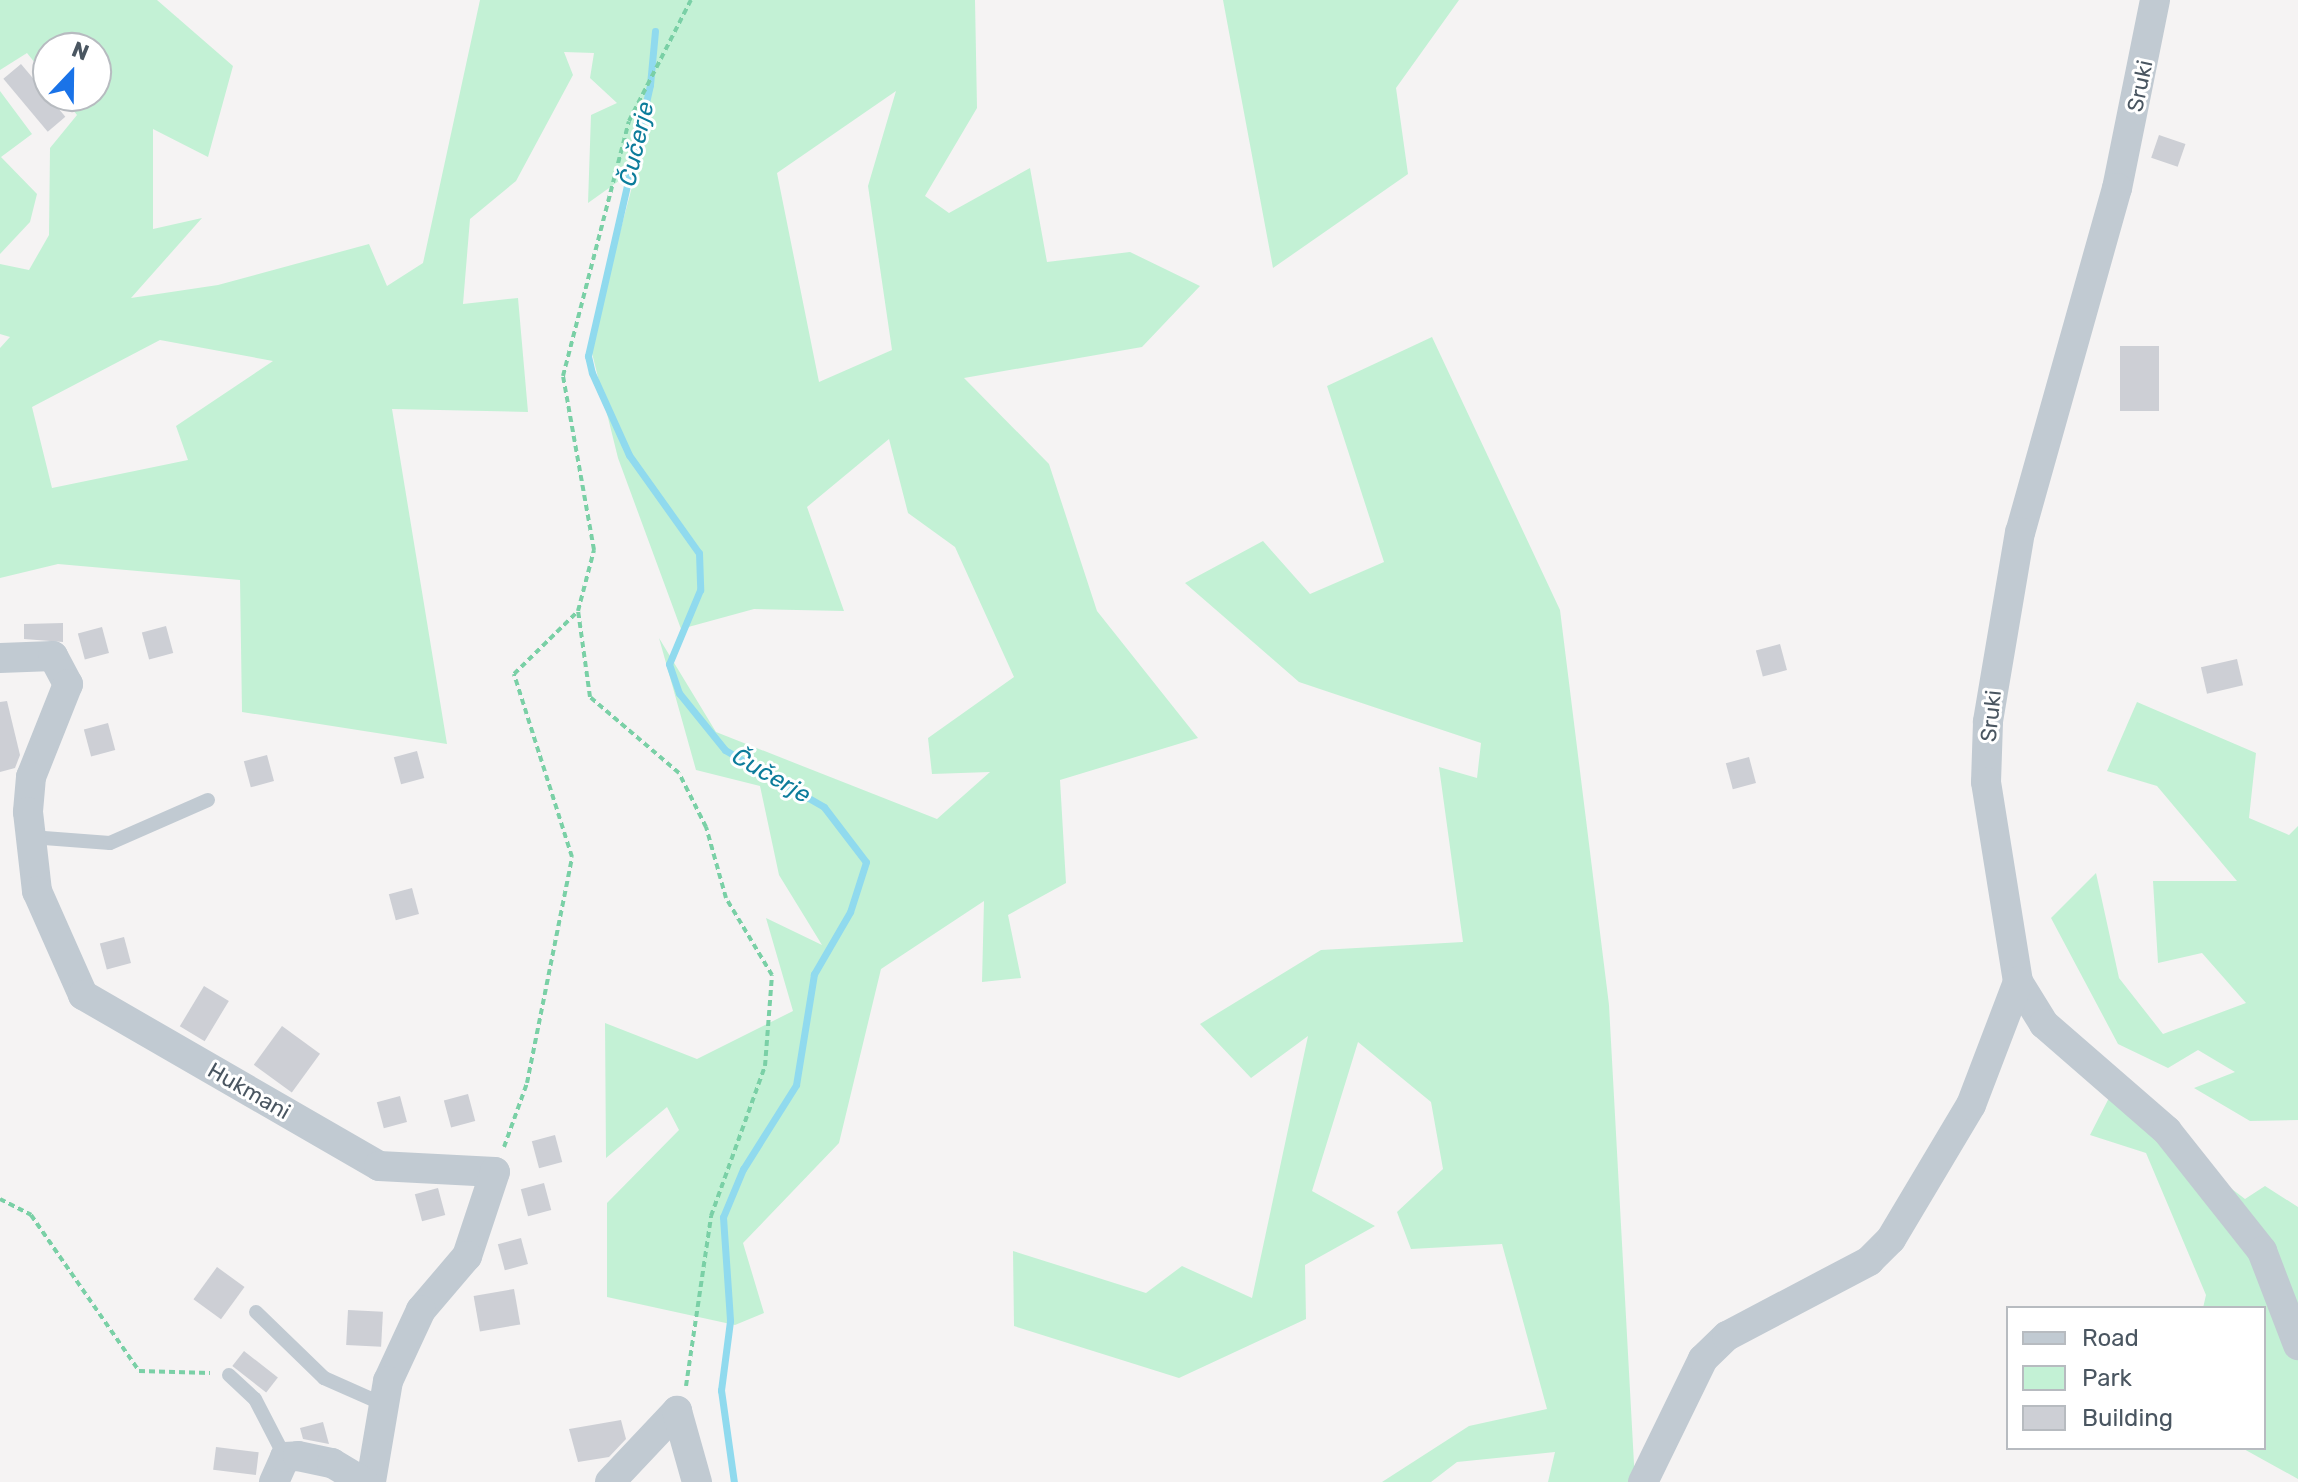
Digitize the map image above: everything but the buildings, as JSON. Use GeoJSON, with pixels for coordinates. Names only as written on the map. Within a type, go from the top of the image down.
{"type":"FeatureCollection","features":[{"type":"Feature","properties":{"kind":"street","name":"Sruki"},"geometry":{"type":"LineString","coordinates":[[2155,0],[2117,188],[2020,532],[1990,707],[1986,782],[2018,982],[2044,1024],[2167,1131],[2262,1251],[2298,1345]]}},
{"type":"Feature","properties":{"kind":"street","name":"Hukmani"},"geometry":{"type":"LineString","coordinates":[[0,658],[53,656],[68,684],[27,793],[37,891],[83,995],[379,1166],[495,1172]]}},
{"type":"Feature","properties":{"kind":"street"},"geometry":{"type":"LineString","coordinates":[[1643,1482],[1703,1359],[1727,1336],[1869,1261],[1891,1239],[1971,1105],[2018,982]]}},
{"type":"Feature","properties":{"kind":"street"},"geometry":{"type":"LineString","coordinates":[[371,1482],[385,1405],[421,1310],[467,1256],[495,1172]]}},
{"type":"Feature","properties":{"kind":"street"},"geometry":{"type":"LineString","coordinates":[[610,1482],[677,1411]]}},
{"type":"Feature","properties":{"kind":"street"},"geometry":{"type":"LineString","coordinates":[[677,1411],[697,1482]]}},
{"type":"Feature","properties":{"kind":"street"},"geometry":{"type":"LineString","coordinates":[[279,1470],[332,1463],[364,1482]]}},
{"type":"Feature","properties":{"kind":"lane"},"geometry":{"type":"LineString","coordinates":[[31,837],[110,843],[208,800]]}},
{"type":"Feature","properties":{"kind":"lane"},"geometry":{"type":"LineString","coordinates":[[256,1312],[324,1378],[385,1405]]}},
{"type":"Feature","properties":{"kind":"lane"},"geometry":{"type":"LineString","coordinates":[[229,1375],[270,1422],[279,1470]]}},
{"type":"Feature","properties":{"kind":"path"},"geometry":{"type":"LineString","coordinates":[[677,1411],[701,1317],[711,1216],[765,1066],[772,975],[726,898],[706,827],[679,773],[590,697],[578,611],[594,550],[563,376],[629,121],[691,0]]}},
{"type":"Feature","properties":{"kind":"path"},"geometry":{"type":"LineString","coordinates":[[495,1172],[527,1083],[572,857],[514,674],[578,611]]}},
{"type":"Feature","properties":{"kind":"path"},"geometry":{"type":"LineString","coordinates":[[0,1199],[31,1215],[139,1371],[229,1375]]}},
{"type":"Feature","properties":{"kind":"green space"},"geometry":{"type":"Polygon","coordinates":[[[0,0],[157,0],[233,66],[208,157],[153,129],[153,229],[202,218],[131,298],[218,285],[369,244],[387,286],[423,263],[480,0],[975,0],[977,108],[925,196],[949,213],[1030,168],[1047,262],[1130,252],[1200,286],[1142,347],[964,378],[1049,464],[1097,611],[1198,738],[1060,780],[1066,883],[1008,915],[1021,978],[982,982],[984,901],[881,969],[839,1143],[743,1243],[764,1313],[735,1325],[607,1297],[607,1203],[679,1130],[667,1107],[606,1158],[605,1023],[697,1059],[793,1011],[766,918],[822,945],[779,875],[760,786],[696,770],[659,638],[716,732],[937,819],[990,772],[932,774],[928,738],[1014,677],[955,547],[908,513],[889,439],[807,507],[844,611],[754,609],[681,629],[618,458],[590,345],[637,168],[588,203],[591,115],[617,103],[590,78],[594,53],[564,52],[573,75],[516,181],[470,219],[463,304],[518,298],[528,412],[392,409],[447,744],[242,712],[240,580],[58,564],[0,578],[0,348],[10,337],[0,334],[0,264],[29,270],[49,235],[50,148],[77,115],[75,112],[112,112],[112,32],[32,32],[32,59],[27,53],[0,70],[0,0]],[[896,91],[777,173],[819,382],[892,350],[868,186],[896,91]],[[160,340],[32,407],[52,488],[188,460],[176,426],[273,361],[160,340]]]}},
{"type":"Feature","properties":{"kind":"green space"},"geometry":{"type":"Polygon","coordinates":[[[1223,0],[1459,0],[1396,88],[1408,174],[1273,268],[1223,0]]]}},
{"type":"Feature","properties":{"kind":"green space"},"geometry":{"type":"Polygon","coordinates":[[[0,91],[32,134],[1,157],[37,194],[30,222],[0,254],[0,91]]]}},
{"type":"Feature","properties":{"kind":"green space"},"geometry":{"type":"Polygon","coordinates":[[[1432,337],[1560,610],[1609,1005],[1635,1482],[1548,1482],[1555,1452],[1457,1462],[1431,1482],[1382,1482],[1469,1426],[1547,1409],[1502,1244],[1411,1249],[1397,1212],[1443,1169],[1431,1102],[1358,1042],[1312,1191],[1375,1226],[1305,1265],[1306,1319],[1179,1378],[1014,1326],[1013,1251],[1146,1293],[1182,1266],[1252,1298],[1308,1036],[1251,1078],[1200,1024],[1321,950],[1463,942],[1439,767],[1477,778],[1481,743],[1299,682],[1185,583],[1263,541],[1310,594],[1384,562],[1327,386],[1432,337]]]}},
{"type":"Feature","properties":{"kind":"green space"},"geometry":{"type":"Polygon","coordinates":[[[2137,702],[2256,753],[2249,818],[2289,835],[2298,826],[2298,1120],[2250,1121],[2194,1088],[2235,1072],[2198,1050],[2168,1068],[2118,1044],[2051,918],[2096,873],[2119,978],[2163,1034],[2246,1003],[2202,953],[2158,963],[2153,881],[2237,881],[2157,786],[2107,771],[2137,702]]]}},
{"type":"Feature","properties":{"kind":"green space"},"geometry":{"type":"Polygon","coordinates":[[[2110,1096],[2245,1199],[2265,1186],[2298,1207],[2298,1479],[2246,1450],[2266,1450],[2266,1306],[2203,1306],[2206,1295],[2146,1153],[2090,1135],[2110,1096]]]}},
{"type":"Feature","properties":{"kind":"waterway","name":"Čučerje"},"geometry":{"type":"LineString","coordinates":[[655,31],[650,85],[588,356],[592,373],[629,455],[699,553],[700,590],[669,664],[679,693],[725,750],[824,807],[866,862],[850,912],[814,974],[796,1085],[743,1169],[723,1217],[730,1321],[721,1390],[734,1482]]}}]}
